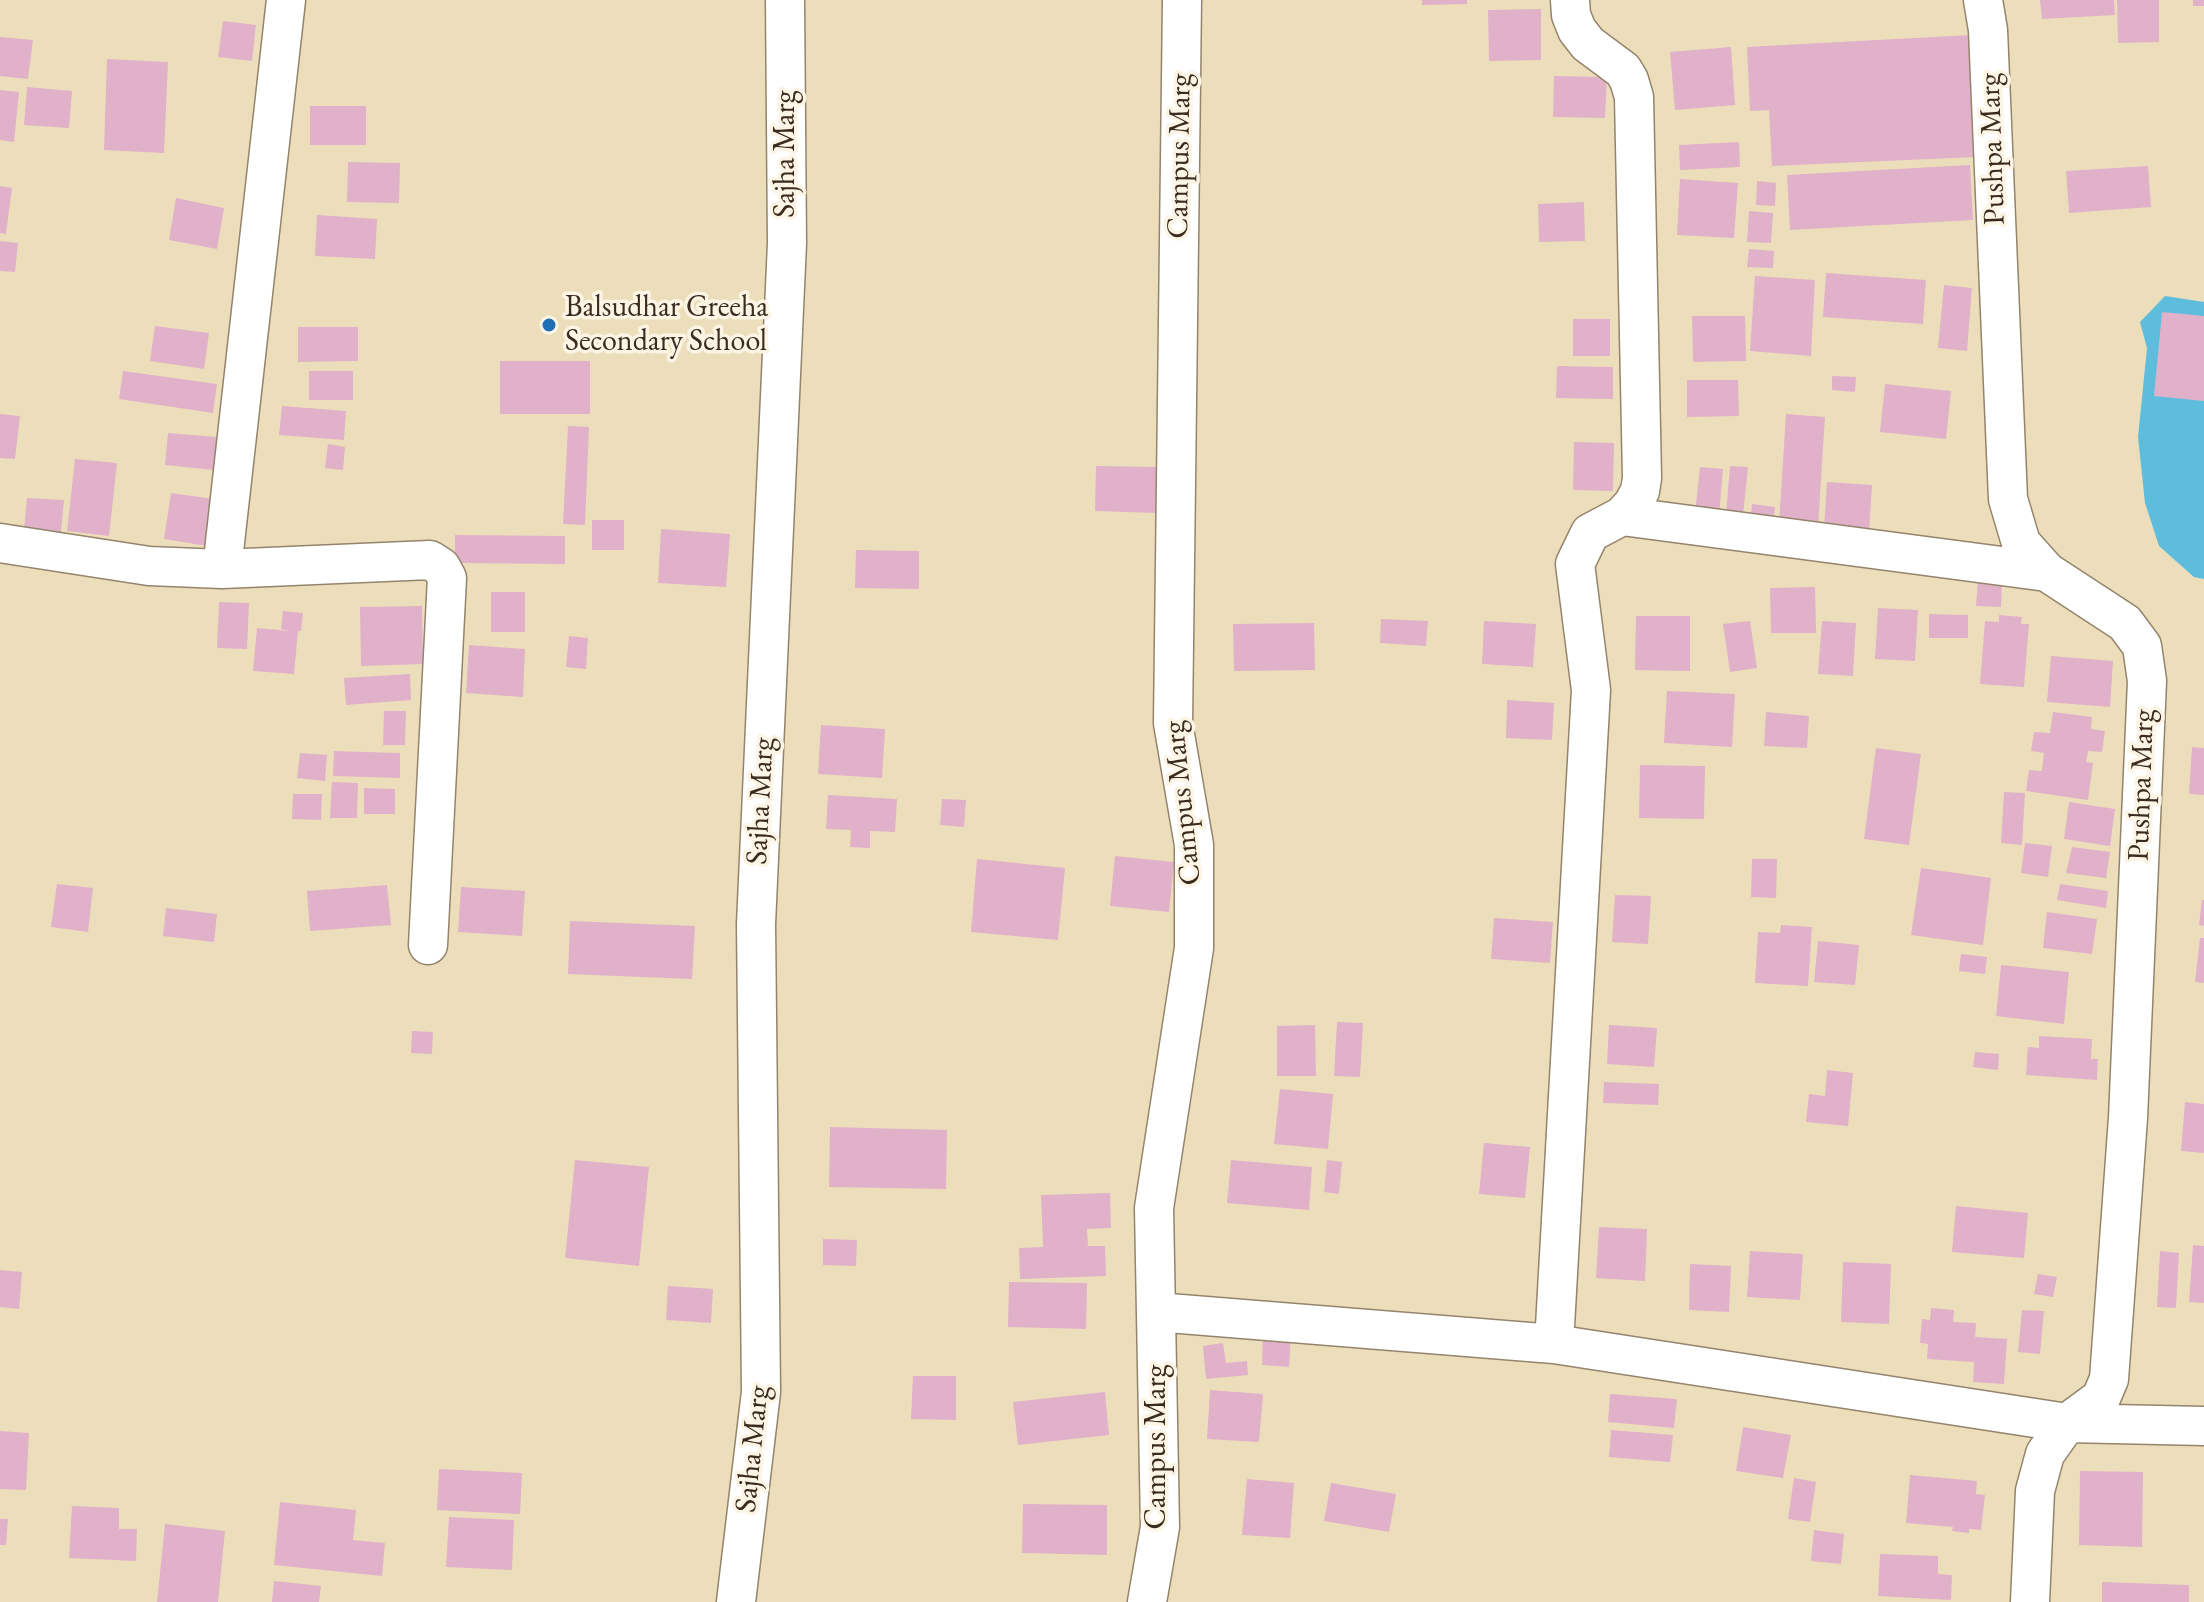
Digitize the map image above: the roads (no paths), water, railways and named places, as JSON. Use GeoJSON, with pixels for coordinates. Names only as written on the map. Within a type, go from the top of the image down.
{"type":"FeatureCollection","features":[{"type":"Feature","properties":{"kind":"street"},"geometry":{"type":"LineString","coordinates":[[222,569],[286,0]]}},
{"type":"Feature","properties":{"kind":"street","name":"Sajha Marg"},"geometry":{"type":"LineString","coordinates":[[736,1602],[761,1392],[756,924],[787,243],[785,0]]}},
{"type":"Feature","properties":{"kind":"street","name":"Campus Marg"},"geometry":{"type":"LineString","coordinates":[[1147,1602],[1160,1527],[1154,1208],[1194,948],[1194,845],[1173,723],[1182,0]]}},
{"type":"Feature","properties":{"kind":"street"},"geometry":{"type":"LineString","coordinates":[[1554,1344],[1591,690],[1575,564],[1590,533],[1622,516],[1633,504],[1642,478],[1634,97],[1623,70],[1588,44],[1577,30],[1571,15],[1570,0]]}},
{"type":"Feature","properties":{"kind":"street","name":"Pushpa Marg"},"geometry":{"type":"LineString","coordinates":[[1983,0],[1988,30],[2008,499],[2021,543],[2047,572],[2125,623],[2142,646],[2147,681],[2128,1118],[2109,1379],[2101,1398],[2067,1423],[2045,1454],[2035,1491],[2030,1602]]}},
{"type":"Feature","properties":{"kind":"street"},"geometry":{"type":"LineString","coordinates":[[1622,516],[2047,572]]}},
{"type":"Feature","properties":{"kind":"street"},"geometry":{"type":"LineString","coordinates":[[0,543],[149,566],[222,569],[430,560],[441,567],[447,578],[428,945]]}},
{"type":"Feature","properties":{"kind":"street"},"geometry":{"type":"LineString","coordinates":[[1156,1312],[1554,1344],[2067,1423],[2204,1426]]}},
{"type":"Feature","properties":{"kind":"water"},"geometry":{"type":"Polygon","coordinates":[[[2165,296],[2204,302],[2204,579],[2194,577],[2159,546],[2145,503],[2138,437],[2147,348],[2140,322],[2165,296]]]}},
{"type":"Feature","properties":{"kind":"place","name":"Balsudhar Greeha Secondary School"},"geometry":{"type":"Point","coordinates":[549,325]}}]}
